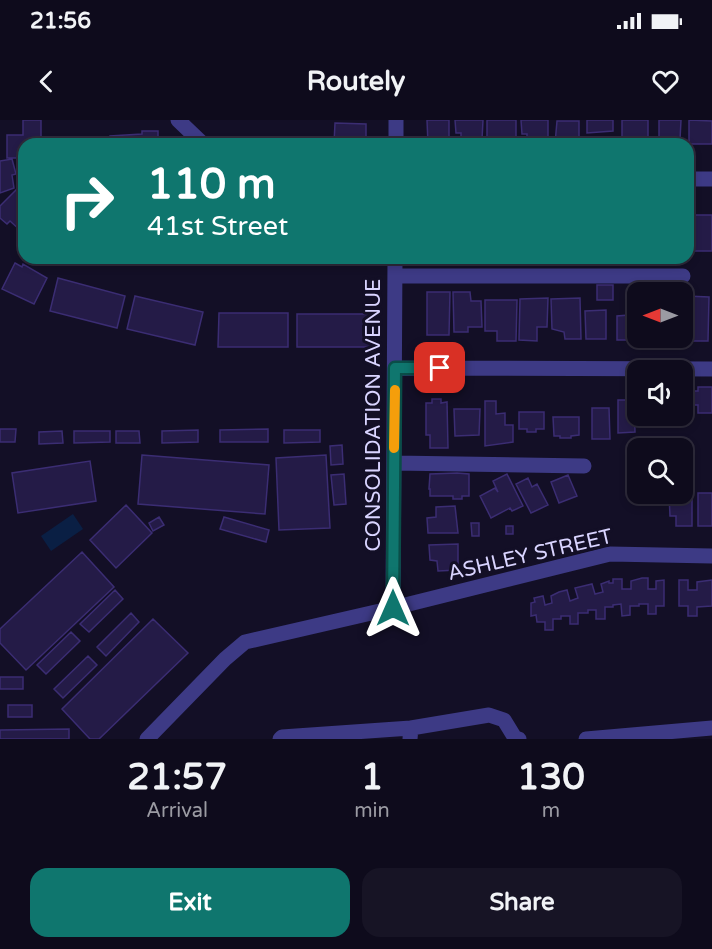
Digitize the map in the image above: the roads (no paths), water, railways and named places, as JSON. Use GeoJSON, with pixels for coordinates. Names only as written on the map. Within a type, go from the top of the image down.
{"type":"FeatureCollection","features":[{"type":"Feature","properties":{"kind":"street"},"geometry":{"type":"LineString","coordinates":[[178,120],[197,138]]}},
{"type":"Feature","properties":{"kind":"street"},"geometry":{"type":"LineString","coordinates":[[396,120],[396,138]]}},
{"type":"Feature","properties":{"kind":"street"},"geometry":{"type":"LineString","coordinates":[[694,179],[712,179]]}},
{"type":"Feature","properties":{"kind":"street","name":"CONSOLIDATION AVENUE"},"geometry":{"type":"LineString","coordinates":[[393,608],[396,264]]}},
{"type":"Feature","properties":{"kind":"street"},"geometry":{"type":"LineString","coordinates":[[395,276],[683,276]]}},
{"type":"Feature","properties":{"kind":"street"},"geometry":{"type":"LineString","coordinates":[[395,368],[712,369]]}},
{"type":"Feature","properties":{"kind":"street"},"geometry":{"type":"LineString","coordinates":[[394,463],[584,466]]}},
{"type":"Feature","properties":{"kind":"street","name":"ASHLEY STREET"},"geometry":{"type":"LineString","coordinates":[[147,739],[225,659],[245,642],[610,554],[712,556]]}},
{"type":"Feature","properties":{"kind":"street"},"geometry":{"type":"LineString","coordinates":[[280,739],[292,736],[410,733],[489,715],[504,720],[515,738],[519,739]]}},
{"type":"Feature","properties":{"kind":"street"},"geometry":{"type":"LineString","coordinates":[[586,739],[712,728]]}},
{"type":"Feature","properties":{"kind":"water"},"geometry":{"type":"Polygon","coordinates":[[[73,514],[83,529],[51,551],[41,536],[73,514]]]}}]}
